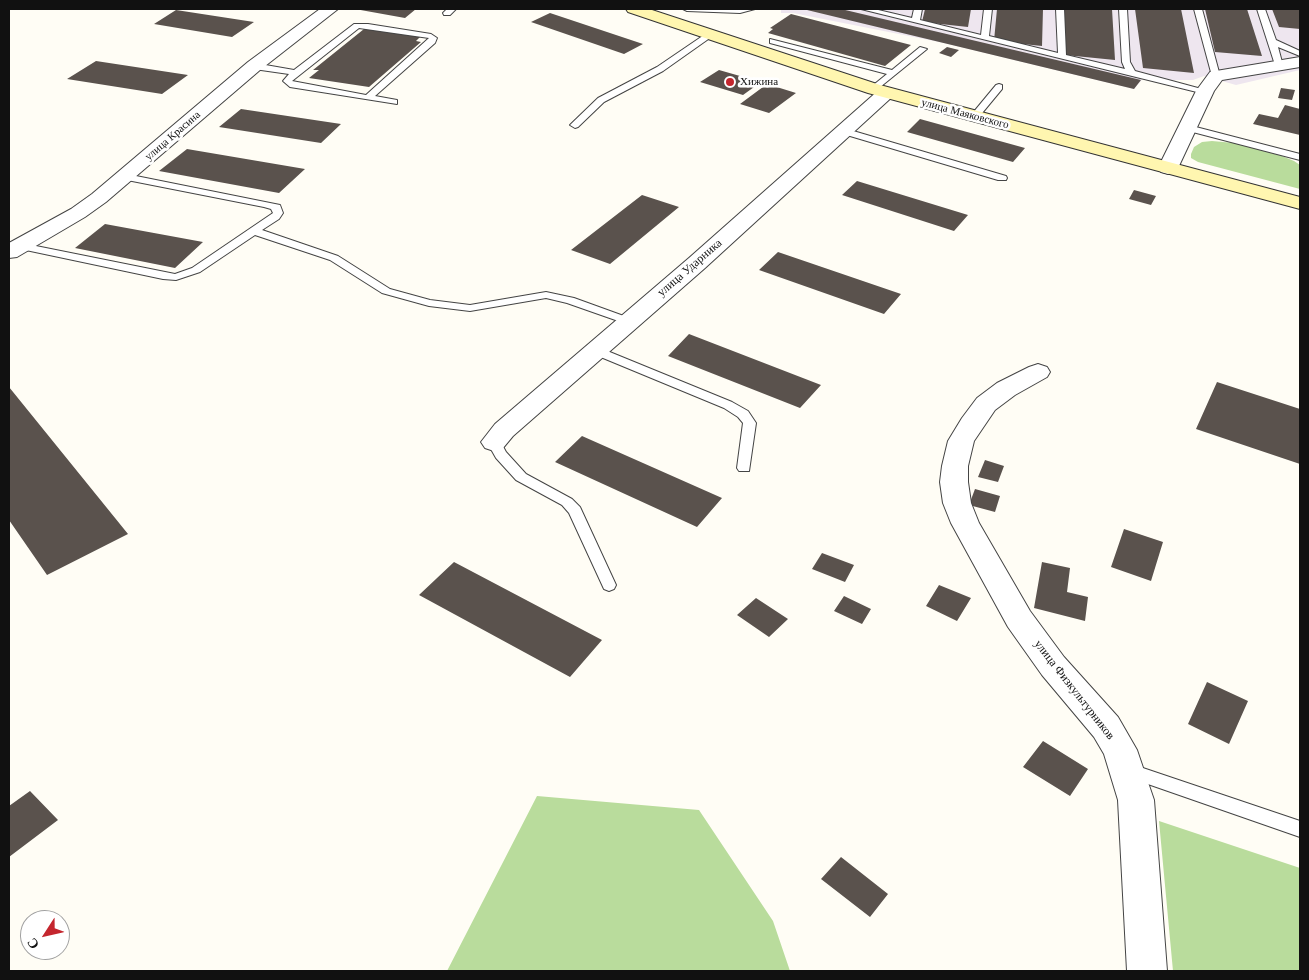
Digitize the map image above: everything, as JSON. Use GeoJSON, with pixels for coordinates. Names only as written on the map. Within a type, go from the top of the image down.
{"type":"FeatureCollection","features":[{"type":"Feature","properties":{"kind":"street","name":"улица Красина"},"geometry":{"type":"LineString","coordinates":[[15,249],[78,213],[126,177],[254,66],[330,9]]}},
{"type":"Feature","properties":{"kind":"street","name":"улица Маяковского"},"geometry":{"type":"LineString","coordinates":[[634,9],[710,35],[885,85],[975,116],[1300,203]]}},
{"type":"Feature","properties":{"kind":"street"},"geometry":{"type":"LineString","coordinates":[[1168,168],[1205,91],[1216,76],[1300,62]]}},
{"type":"Feature","properties":{"kind":"street","name":"улица Ударника"},"geometry":{"type":"LineString","coordinates":[[494,442],[504,430],[697,263],[843,131],[885,85]]}},
{"type":"Feature","properties":{"kind":"street","name":"улица Физкультурников"},"geometry":{"type":"LineString","coordinates":[[1038,372],[999,394],[986,404],[971,424],[961,442],[955,466],[954,482],[957,503],[965,523],[1019,619],[1053,666],[1106,727],[1120,750],[1128,769],[1136,800],[1147,971]]}},
{"type":"Feature","properties":{"kind":"lane"},"geometry":{"type":"LineString","coordinates":[[687,9],[740,11],[751,9]]}},
{"type":"Feature","properties":{"kind":"lane"},"geometry":{"type":"LineString","coordinates":[[865,9],[1205,91]]}},
{"type":"Feature","properties":{"kind":"lane"},"geometry":{"type":"LineString","coordinates":[[916,21],[918,9]]}},
{"type":"Feature","properties":{"kind":"lane"},"geometry":{"type":"LineString","coordinates":[[985,38],[988,9]]}},
{"type":"Feature","properties":{"kind":"lane"},"geometry":{"type":"LineString","coordinates":[[1060,9],[1062,56]]}},
{"type":"Feature","properties":{"kind":"lane"},"geometry":{"type":"LineString","coordinates":[[1123,9],[1126,62],[1131,73]]}},
{"type":"Feature","properties":{"kind":"lane"},"geometry":{"type":"LineString","coordinates":[[1198,9],[1216,76]]}},
{"type":"Feature","properties":{"kind":"lane"},"geometry":{"type":"LineString","coordinates":[[1261,9],[1279,66]]}},
{"type":"Feature","properties":{"kind":"lane"},"geometry":{"type":"LineString","coordinates":[[368,98],[432,41],[433,38],[431,36],[368,26],[357,26],[287,81],[288,83],[368,98],[394,102]]}},
{"type":"Feature","properties":{"kind":"lane"},"geometry":{"type":"LineString","coordinates":[[575,125],[601,100],[660,70],[710,35]]}},
{"type":"Feature","properties":{"kind":"lane"},"geometry":{"type":"LineString","coordinates":[[773,41],[885,85],[923,49]]}},
{"type":"Feature","properties":{"kind":"lane"},"geometry":{"type":"LineString","coordinates":[[1272,41],[1300,54]]}},
{"type":"Feature","properties":{"kind":"lane"},"geometry":{"type":"LineString","coordinates":[[254,66],[296,73]]}},
{"type":"Feature","properties":{"kind":"lane"},"geometry":{"type":"LineString","coordinates":[[975,116],[999,87]]}},
{"type":"Feature","properties":{"kind":"lane"},"geometry":{"type":"LineString","coordinates":[[1188,128],[1300,157]]}},
{"type":"Feature","properties":{"kind":"lane"},"geometry":{"type":"LineString","coordinates":[[843,131],[1002,178]]}},
{"type":"Feature","properties":{"kind":"lane"},"geometry":{"type":"LineString","coordinates":[[15,249],[176,277],[196,270],[275,217],[278,213],[276,207],[126,177]]}},
{"type":"Feature","properties":{"kind":"lane"},"geometry":{"type":"LineString","coordinates":[[254,231],[334,258],[386,291],[429,304],[470,308],[533,297],[558,296],[628,321]]}},
{"type":"Feature","properties":{"kind":"lane"},"geometry":{"type":"LineString","coordinates":[[595,350],[728,405],[743,414],[750,423],[744,468]]}},
{"type":"Feature","properties":{"kind":"lane"},"geometry":{"type":"LineString","coordinates":[[494,442],[501,455],[521,477],[567,502],[575,510],[609,584]]}},
{"type":"Feature","properties":{"kind":"lane"},"geometry":{"type":"LineString","coordinates":[[1128,769],[1300,829]]}},
{"type":"Feature","properties":{"kind":"shaded area"},"geometry":{"type":"Polygon","coordinates":[[[781,9],[1300,9],[1300,70],[1236,85],[1204,76],[1193,80],[1171,80],[1147,74],[1134,89],[944,43],[793,13],[781,13],[781,9]]]}},
{"type":"Feature","properties":{"kind":"green space"},"geometry":{"type":"Polygon","coordinates":[[[1202,142],[1234,143],[1294,161],[1300,165],[1300,189],[1198,162],[1191,158],[1194,147],[1202,142]]]}},
{"type":"Feature","properties":{"kind":"green space"},"geometry":{"type":"Polygon","coordinates":[[[537,796],[699,810],[773,921],[790,971],[447,971],[537,796]]]}},
{"type":"Feature","properties":{"kind":"green space"},"geometry":{"type":"Polygon","coordinates":[[[1159,821],[1300,868],[1300,971],[1173,971],[1159,821]]]}},
{"type":"Feature","properties":{"kind":"building"},"geometry":{"type":"Polygon","coordinates":[[[355,9],[416,9],[405,18],[355,9]]]}},
{"type":"Feature","properties":{"kind":"building"},"geometry":{"type":"Polygon","coordinates":[[[841,9],[1141,80],[1134,89],[807,10],[841,9]]]}},
{"type":"Feature","properties":{"kind":"building"},"geometry":{"type":"Polygon","coordinates":[[[925,9],[971,9],[968,27],[922,22],[925,9]]]}},
{"type":"Feature","properties":{"kind":"building"},"geometry":{"type":"Polygon","coordinates":[[[997,9],[1043,9],[1042,46],[994,41],[997,9]]]}},
{"type":"Feature","properties":{"kind":"building"},"geometry":{"type":"Polygon","coordinates":[[[1065,9],[1112,9],[1115,60],[1065,55],[1065,9]]]}},
{"type":"Feature","properties":{"kind":"building"},"geometry":{"type":"Polygon","coordinates":[[[1135,9],[1181,9],[1194,73],[1143,68],[1135,9]]]}},
{"type":"Feature","properties":{"kind":"building"},"geometry":{"type":"Polygon","coordinates":[[[1205,9],[1247,9],[1262,56],[1215,52],[1205,9]]]}},
{"type":"Feature","properties":{"kind":"building"},"geometry":{"type":"Polygon","coordinates":[[[1272,9],[1300,9],[1300,29],[1279,27],[1272,9]]]}},
{"type":"Feature","properties":{"kind":"building"},"geometry":{"type":"Polygon","coordinates":[[[176,10],[254,22],[232,37],[154,24],[176,10]]]}},
{"type":"Feature","properties":{"kind":"building"},"geometry":{"type":"Polygon","coordinates":[[[550,13],[643,44],[624,54],[531,22],[550,13]]]}},
{"type":"Feature","properties":{"kind":"building"},"geometry":{"type":"Polygon","coordinates":[[[791,14],[911,45],[885,66],[768,33],[773,29],[770,28],[791,14]]]}},
{"type":"Feature","properties":{"kind":"building"},"geometry":{"type":"Polygon","coordinates":[[[364,29],[420,37],[416,41],[421,42],[369,87],[309,78],[319,70],[313,70],[364,29]]]}},
{"type":"Feature","properties":{"kind":"building"},"geometry":{"type":"Polygon","coordinates":[[[947,47],[959,50],[951,57],[939,53],[947,47]]]}},
{"type":"Feature","properties":{"kind":"building"},"geometry":{"type":"Polygon","coordinates":[[[96,61],[188,75],[162,94],[67,79],[96,61]]]}},
{"type":"Feature","properties":{"kind":"building","name":"Хижина"},"geometry":{"type":"Polygon","coordinates":[[[719,70],[761,82],[743,95],[700,82],[719,70]]]}},
{"type":"Feature","properties":{"kind":"building"},"geometry":{"type":"Polygon","coordinates":[[[767,84],[796,93],[769,113],[740,104],[767,84]]]}},
{"type":"Feature","properties":{"kind":"building"},"geometry":{"type":"Polygon","coordinates":[[[1281,88],[1295,90],[1292,100],[1278,98],[1281,88]]]}},
{"type":"Feature","properties":{"kind":"building"},"geometry":{"type":"Polygon","coordinates":[[[1285,105],[1300,109],[1300,135],[1253,124],[1259,114],[1278,118],[1285,105]]]}},
{"type":"Feature","properties":{"kind":"building"},"geometry":{"type":"Polygon","coordinates":[[[241,109],[341,124],[321,143],[219,127],[241,109]]]}},
{"type":"Feature","properties":{"kind":"building"},"geometry":{"type":"Polygon","coordinates":[[[920,119],[1025,148],[1013,162],[907,132],[920,119]]]}},
{"type":"Feature","properties":{"kind":"building"},"geometry":{"type":"Polygon","coordinates":[[[187,149],[305,169],[279,193],[159,171],[187,149]]]}},
{"type":"Feature","properties":{"kind":"building"},"geometry":{"type":"Polygon","coordinates":[[[857,181],[968,215],[954,231],[842,195],[857,181]]]}},
{"type":"Feature","properties":{"kind":"building"},"geometry":{"type":"Polygon","coordinates":[[[1134,190],[1156,196],[1151,205],[1129,199],[1134,190]]]}},
{"type":"Feature","properties":{"kind":"building"},"geometry":{"type":"Polygon","coordinates":[[[642,195],[679,207],[610,264],[571,250],[642,195]]]}},
{"type":"Feature","properties":{"kind":"building"},"geometry":{"type":"Polygon","coordinates":[[[105,224],[203,242],[175,268],[75,248],[105,224]]]}},
{"type":"Feature","properties":{"kind":"building"},"geometry":{"type":"Polygon","coordinates":[[[778,252],[901,294],[884,314],[759,270],[778,252]]]}},
{"type":"Feature","properties":{"kind":"building"},"geometry":{"type":"Polygon","coordinates":[[[689,334],[821,385],[800,408],[668,356],[689,334]]]}},
{"type":"Feature","properties":{"kind":"building"},"geometry":{"type":"Polygon","coordinates":[[[1217,382],[1300,409],[1300,464],[1196,429],[1217,382]]]}},
{"type":"Feature","properties":{"kind":"building"},"geometry":{"type":"Polygon","coordinates":[[[9,387],[128,534],[47,575],[9,520],[9,387]]]}},
{"type":"Feature","properties":{"kind":"building"},"geometry":{"type":"Polygon","coordinates":[[[582,436],[722,498],[697,527],[555,462],[582,436]]]}},
{"type":"Feature","properties":{"kind":"building"},"geometry":{"type":"Polygon","coordinates":[[[985,460],[1004,466],[998,482],[978,477],[985,460]]]}},
{"type":"Feature","properties":{"kind":"building"},"geometry":{"type":"Polygon","coordinates":[[[975,489],[1000,496],[995,512],[969,505],[975,489]]]}},
{"type":"Feature","properties":{"kind":"building"},"geometry":{"type":"Polygon","coordinates":[[[1124,529],[1163,542],[1151,581],[1111,567],[1124,529]]]}},
{"type":"Feature","properties":{"kind":"building"},"geometry":{"type":"Polygon","coordinates":[[[822,553],[854,565],[845,582],[812,569],[822,553]]]}},
{"type":"Feature","properties":{"kind":"building"},"geometry":{"type":"Polygon","coordinates":[[[454,562],[602,640],[570,677],[419,595],[454,562]]]}},
{"type":"Feature","properties":{"kind":"building"},"geometry":{"type":"Polygon","coordinates":[[[1042,562],[1070,568],[1067,592],[1088,597],[1085,621],[1034,608],[1042,562]]]}},
{"type":"Feature","properties":{"kind":"building"},"geometry":{"type":"Polygon","coordinates":[[[939,585],[971,598],[957,621],[926,606],[939,585]]]}},
{"type":"Feature","properties":{"kind":"building"},"geometry":{"type":"Polygon","coordinates":[[[844,596],[871,609],[862,624],[834,611],[844,596]]]}},
{"type":"Feature","properties":{"kind":"building"},"geometry":{"type":"Polygon","coordinates":[[[756,598],[788,619],[769,637],[737,615],[756,598]]]}},
{"type":"Feature","properties":{"kind":"building"},"geometry":{"type":"Polygon","coordinates":[[[1207,682],[1248,701],[1229,744],[1188,724],[1207,682]]]}},
{"type":"Feature","properties":{"kind":"building"},"geometry":{"type":"Polygon","coordinates":[[[1043,741],[1088,769],[1070,796],[1023,767],[1043,741]]]}},
{"type":"Feature","properties":{"kind":"building"},"geometry":{"type":"Polygon","coordinates":[[[30,791],[58,820],[9,857],[9,806],[30,791]]]}},
{"type":"Feature","properties":{"kind":"building"},"geometry":{"type":"Polygon","coordinates":[[[841,857],[888,894],[870,917],[821,879],[841,857]]]}},
{"type":"Feature","properties":{"kind":"place","name":"Хижина"},"geometry":{"type":"Point","coordinates":[730,82]}}]}
